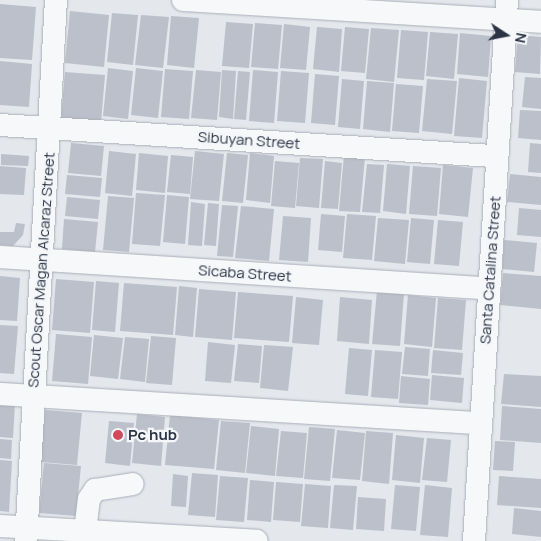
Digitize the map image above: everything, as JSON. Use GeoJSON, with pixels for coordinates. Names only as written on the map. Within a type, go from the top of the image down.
{"type":"FeatureCollection","features":[{"type":"Feature","properties":{"kind":"street","name":"Scout Oscar Magan Alcaraz Street"},"geometry":{"type":"LineString","coordinates":[[27,534],[33,396],[51,128],[56,0]]}},
{"type":"Feature","properties":{"kind":"street"},"geometry":{"type":"LineString","coordinates":[[183,0],[507,10],[541,22]]}},
{"type":"Feature","properties":{"kind":"street","name":"Santa Catalina Street"},"geometry":{"type":"LineString","coordinates":[[474,541],[507,10]]}},
{"type":"Feature","properties":{"kind":"street","name":"Sibuyan Street"},"geometry":{"type":"LineString","coordinates":[[0,125],[498,156]]}},
{"type":"Feature","properties":{"kind":"street","name":"Sicaba Street"},"geometry":{"type":"LineString","coordinates":[[0,257],[489,289]]}},
{"type":"Feature","properties":{"kind":"street"},"geometry":{"type":"LineString","coordinates":[[0,394],[481,423]]}},
{"type":"Feature","properties":{"kind":"street"},"geometry":{"type":"LineString","coordinates":[[85,531],[95,490],[133,484]]}},
{"type":"Feature","properties":{"kind":"street"},"geometry":{"type":"LineString","coordinates":[[0,526],[27,534],[85,531],[257,541]]}},
{"type":"Feature","properties":{"kind":"building"},"geometry":{"type":"Polygon","coordinates":[[[0,4],[36,7],[32,60],[0,58],[0,4]]]}},
{"type":"Feature","properties":{"kind":"building"},"geometry":{"type":"Polygon","coordinates":[[[70,11],[109,15],[104,67],[65,63],[70,11]]]}},
{"type":"Feature","properties":{"kind":"building"},"geometry":{"type":"Polygon","coordinates":[[[112,13],[138,15],[133,65],[107,62],[112,13]]]}},
{"type":"Feature","properties":{"kind":"building"},"geometry":{"type":"Polygon","coordinates":[[[141,15],[169,17],[163,68],[135,65],[141,15]]]}},
{"type":"Feature","properties":{"kind":"building"},"geometry":{"type":"Polygon","coordinates":[[[171,16],[199,18],[194,68],[167,65],[171,16]]]}},
{"type":"Feature","properties":{"kind":"building"},"geometry":{"type":"Polygon","coordinates":[[[226,22],[253,24],[249,68],[222,66],[226,22]]]}},
{"type":"Feature","properties":{"kind":"building"},"geometry":{"type":"Polygon","coordinates":[[[255,23],[282,25],[278,69],[251,67],[255,23]]]}},
{"type":"Feature","properties":{"kind":"building"},"geometry":{"type":"Polygon","coordinates":[[[284,24],[310,27],[306,70],[280,68],[284,24]]]}},
{"type":"Feature","properties":{"kind":"building"},"geometry":{"type":"Polygon","coordinates":[[[317,27],[342,29],[339,72],[313,69],[317,27]]]}},
{"type":"Feature","properties":{"kind":"building"},"geometry":{"type":"Polygon","coordinates":[[[345,27],[369,29],[365,73],[341,71],[345,27]]]}},
{"type":"Feature","properties":{"kind":"building"},"geometry":{"type":"Polygon","coordinates":[[[371,28],[399,30],[394,82],[366,79],[371,28]]]}},
{"type":"Feature","properties":{"kind":"building"},"geometry":{"type":"Polygon","coordinates":[[[401,30],[428,32],[424,80],[397,78],[401,30]]]}},
{"type":"Feature","properties":{"kind":"building"},"geometry":{"type":"Polygon","coordinates":[[[430,32],[458,34],[454,79],[426,76],[430,32]]]}},
{"type":"Feature","properties":{"kind":"building"},"geometry":{"type":"Polygon","coordinates":[[[460,33],[491,36],[488,77],[457,74],[460,33]]]}},
{"type":"Feature","properties":{"kind":"building"},"geometry":{"type":"Polygon","coordinates":[[[518,35],[541,37],[540,74],[515,72],[518,35]]]}},
{"type":"Feature","properties":{"kind":"building"},"geometry":{"type":"Polygon","coordinates":[[[0,61],[32,64],[29,107],[0,105],[0,61]]]}},
{"type":"Feature","properties":{"kind":"building"},"geometry":{"type":"Polygon","coordinates":[[[108,68],[133,71],[128,119],[103,116],[108,68]]]}},
{"type":"Feature","properties":{"kind":"building"},"geometry":{"type":"Polygon","coordinates":[[[136,68],[163,71],[158,118],[131,115],[136,68]]]}},
{"type":"Feature","properties":{"kind":"building"},"geometry":{"type":"Polygon","coordinates":[[[165,69],[193,71],[189,119],[161,117],[165,69]]]}},
{"type":"Feature","properties":{"kind":"building"},"geometry":{"type":"Polygon","coordinates":[[[196,70],[221,72],[217,120],[191,118],[196,70]]]}},
{"type":"Feature","properties":{"kind":"building"},"geometry":{"type":"Polygon","coordinates":[[[222,70],[236,71],[233,119],[219,117],[222,70]]]}},
{"type":"Feature","properties":{"kind":"building"},"geometry":{"type":"Polygon","coordinates":[[[253,70],[278,72],[274,123],[249,121],[253,70]]]}},
{"type":"Feature","properties":{"kind":"building"},"geometry":{"type":"Polygon","coordinates":[[[238,71],[250,72],[246,120],[234,119],[238,71]]]}},
{"type":"Feature","properties":{"kind":"building"},"geometry":{"type":"Polygon","coordinates":[[[281,71],[309,73],[305,123],[277,121],[281,71]]]}},
{"type":"Feature","properties":{"kind":"building"},"geometry":{"type":"Polygon","coordinates":[[[65,72],[105,75],[101,122],[61,119],[65,72]]]}},
{"type":"Feature","properties":{"kind":"building"},"geometry":{"type":"Polygon","coordinates":[[[315,74],[339,76],[335,125],[311,123],[315,74]]]}},
{"type":"Feature","properties":{"kind":"building"},"geometry":{"type":"Polygon","coordinates":[[[525,77],[541,78],[541,109],[522,107],[525,77]]]}},
{"type":"Feature","properties":{"kind":"building"},"geometry":{"type":"Polygon","coordinates":[[[459,78],[487,81],[482,138],[454,136],[459,78]]]}},
{"type":"Feature","properties":{"kind":"building"},"geometry":{"type":"Polygon","coordinates":[[[342,79],[364,81],[360,129],[338,127],[342,79]]]}},
{"type":"Feature","properties":{"kind":"building"},"geometry":{"type":"Polygon","coordinates":[[[427,79],[457,81],[452,134],[422,131],[427,79]]]}},
{"type":"Feature","properties":{"kind":"building"},"geometry":{"type":"Polygon","coordinates":[[[367,81],[394,83],[390,132],[363,129],[367,81]]]}},
{"type":"Feature","properties":{"kind":"building"},"geometry":{"type":"Polygon","coordinates":[[[396,84],[423,86],[419,133],[392,131],[396,84]]]}},
{"type":"Feature","properties":{"kind":"building"},"geometry":{"type":"Polygon","coordinates":[[[520,110],[541,111],[541,140],[518,138],[520,110]]]}},
{"type":"Feature","properties":{"kind":"building"},"geometry":{"type":"Polygon","coordinates":[[[71,143],[104,146],[101,176],[68,173],[71,143]]]}},
{"type":"Feature","properties":{"kind":"building"},"geometry":{"type":"Polygon","coordinates":[[[530,143],[541,144],[541,173],[528,172],[530,143]]]}},
{"type":"Feature","properties":{"kind":"building"},"geometry":{"type":"Polygon","coordinates":[[[109,151],[136,154],[132,196],[105,193],[109,151]]]}},
{"type":"Feature","properties":{"kind":"building"},"geometry":{"type":"Polygon","coordinates":[[[195,151],[224,154],[219,201],[190,199],[195,151]]]}},
{"type":"Feature","properties":{"kind":"building"},"geometry":{"type":"Polygon","coordinates":[[[139,153],[168,156],[165,193],[136,190],[139,153]]]}},
{"type":"Feature","properties":{"kind":"building"},"geometry":{"type":"Polygon","coordinates":[[[227,153],[248,155],[243,203],[222,201],[227,153]]]}},
{"type":"Feature","properties":{"kind":"building"},"geometry":{"type":"Polygon","coordinates":[[[250,153],[274,156],[270,203],[246,200],[250,153]]]}},
{"type":"Feature","properties":{"kind":"building"},"geometry":{"type":"Polygon","coordinates":[[[1,154],[29,156],[28,166],[1,165],[1,154]]]}},
{"type":"Feature","properties":{"kind":"building"},"geometry":{"type":"Polygon","coordinates":[[[171,155],[193,157],[190,194],[167,192],[171,155]]]}},
{"type":"Feature","properties":{"kind":"building"},"geometry":{"type":"Polygon","coordinates":[[[344,155],[365,157],[360,212],[339,211],[344,155]]]}},
{"type":"Feature","properties":{"kind":"building"},"geometry":{"type":"Polygon","coordinates":[[[300,158],[323,159],[319,208],[296,206],[300,158]]]}},
{"type":"Feature","properties":{"kind":"building"},"geometry":{"type":"Polygon","coordinates":[[[275,161],[299,163],[295,208],[271,206],[275,161]]]}},
{"type":"Feature","properties":{"kind":"building"},"geometry":{"type":"Polygon","coordinates":[[[325,161],[342,163],[338,209],[321,208],[325,161]]]}},
{"type":"Feature","properties":{"kind":"building"},"geometry":{"type":"Polygon","coordinates":[[[367,164],[384,165],[380,213],[362,212],[367,164]]]}},
{"type":"Feature","properties":{"kind":"building"},"geometry":{"type":"Polygon","coordinates":[[[387,164],[410,166],[406,214],[383,211],[387,164]]]}},
{"type":"Feature","properties":{"kind":"building"},"geometry":{"type":"Polygon","coordinates":[[[443,165],[473,168],[468,217],[439,214],[443,165]]]}},
{"type":"Feature","properties":{"kind":"building"},"geometry":{"type":"Polygon","coordinates":[[[0,166],[26,168],[24,195],[0,194],[0,166]]]}},
{"type":"Feature","properties":{"kind":"building"},"geometry":{"type":"Polygon","coordinates":[[[413,166],[441,168],[437,216],[409,214],[413,166]]]}},
{"type":"Feature","properties":{"kind":"building"},"geometry":{"type":"Polygon","coordinates":[[[510,174],[541,177],[541,205],[507,202],[510,174]]]}},
{"type":"Feature","properties":{"kind":"building"},"geometry":{"type":"Polygon","coordinates":[[[67,175],[102,178],[100,197],[65,194],[67,175]]]}},
{"type":"Feature","properties":{"kind":"building"},"geometry":{"type":"Polygon","coordinates":[[[136,193],[165,195],[160,246],[132,244],[136,193]]]}},
{"type":"Feature","properties":{"kind":"building"},"geometry":{"type":"Polygon","coordinates":[[[167,195],[189,197],[185,244],[163,242],[167,195]]]}},
{"type":"Feature","properties":{"kind":"building"},"geometry":{"type":"Polygon","coordinates":[[[108,196],[134,198],[129,252],[103,250],[108,196]]]}},
{"type":"Feature","properties":{"kind":"building"},"geometry":{"type":"Polygon","coordinates":[[[67,197],[100,200],[98,219],[65,216],[67,197]]]}},
{"type":"Feature","properties":{"kind":"building"},"geometry":{"type":"Polygon","coordinates":[[[191,202],[205,204],[202,246],[188,245],[191,202]]]}},
{"type":"Feature","properties":{"kind":"building"},"geometry":{"type":"Polygon","coordinates":[[[208,203],[219,204],[216,246],[204,245],[208,203]]]}},
{"type":"Feature","properties":{"kind":"building"},"geometry":{"type":"Polygon","coordinates":[[[222,205],[238,206],[233,257],[217,256],[222,205]]]}},
{"type":"Feature","properties":{"kind":"building"},"geometry":{"type":"Polygon","coordinates":[[[241,206],[274,209],[269,261],[235,258],[241,206]]]}},
{"type":"Feature","properties":{"kind":"building"},"geometry":{"type":"Polygon","coordinates":[[[519,208],[541,210],[541,237],[517,235],[519,208]]]}},
{"type":"Feature","properties":{"kind":"building"},"geometry":{"type":"Polygon","coordinates":[[[321,214],[345,216],[342,252],[318,250],[321,214]]]}},
{"type":"Feature","properties":{"kind":"building"},"geometry":{"type":"Polygon","coordinates":[[[347,214],[376,216],[372,260],[343,258],[347,214]]]}},
{"type":"Feature","properties":{"kind":"building"},"geometry":{"type":"Polygon","coordinates":[[[283,216],[311,218],[308,262],[279,260],[283,216]]]}},
{"type":"Feature","properties":{"kind":"building"},"geometry":{"type":"Polygon","coordinates":[[[378,218],[409,220],[405,264],[374,261],[378,218]]]}},
{"type":"Feature","properties":{"kind":"building"},"geometry":{"type":"Polygon","coordinates":[[[411,218],[434,220],[430,264],[407,262],[411,218]]]}},
{"type":"Feature","properties":{"kind":"building"},"geometry":{"type":"Polygon","coordinates":[[[64,219],[98,222],[95,252],[62,249],[64,219]]]}},
{"type":"Feature","properties":{"kind":"building"},"geometry":{"type":"Polygon","coordinates":[[[438,220],[463,222],[459,266],[434,264],[438,220]]]}},
{"type":"Feature","properties":{"kind":"building"},"geometry":{"type":"Polygon","coordinates":[[[16,223],[25,224],[23,235],[13,246],[0,245],[0,232],[14,232],[16,223]]]}},
{"type":"Feature","properties":{"kind":"building"},"geometry":{"type":"Polygon","coordinates":[[[504,240],[537,243],[534,272],[502,269],[504,240]]]}},
{"type":"Feature","properties":{"kind":"building"},"geometry":{"type":"Polygon","coordinates":[[[503,273],[541,276],[541,309],[500,305],[503,273]]]}},
{"type":"Feature","properties":{"kind":"building"},"geometry":{"type":"Polygon","coordinates":[[[0,276],[20,278],[17,321],[0,320],[0,276]]]}},
{"type":"Feature","properties":{"kind":"building"},"geometry":{"type":"Polygon","coordinates":[[[56,279],[94,282],[90,333],[52,330],[56,279]]]}},
{"type":"Feature","properties":{"kind":"building"},"geometry":{"type":"Polygon","coordinates":[[[96,281],[119,283],[115,332],[92,330],[96,281]]]}},
{"type":"Feature","properties":{"kind":"building"},"geometry":{"type":"Polygon","coordinates":[[[124,283],[177,287],[173,335],[120,331],[124,283]]]}},
{"type":"Feature","properties":{"kind":"building"},"geometry":{"type":"Polygon","coordinates":[[[179,286],[197,288],[193,337],[175,335],[179,286]]]}},
{"type":"Feature","properties":{"kind":"building"},"geometry":{"type":"Polygon","coordinates":[[[199,289],[236,292],[232,340],[195,337],[199,289]]]}},
{"type":"Feature","properties":{"kind":"building"},"geometry":{"type":"Polygon","coordinates":[[[377,291],[404,293],[400,346],[372,344],[377,291]]]}},
{"type":"Feature","properties":{"kind":"building"},"geometry":{"type":"Polygon","coordinates":[[[238,292],[293,296],[289,342],[234,338],[238,292]]]}},
{"type":"Feature","properties":{"kind":"building"},"geometry":{"type":"Polygon","coordinates":[[[408,295],[436,298],[432,347],[404,344],[408,295]]]}},
{"type":"Feature","properties":{"kind":"building"},"geometry":{"type":"Polygon","coordinates":[[[296,297],[323,300],[319,345],[292,343],[296,297]]]}},
{"type":"Feature","properties":{"kind":"building"},"geometry":{"type":"Polygon","coordinates":[[[340,297],[372,300],[369,344],[337,341],[340,297]]]}},
{"type":"Feature","properties":{"kind":"building"},"geometry":{"type":"Polygon","coordinates":[[[438,298],[466,300],[462,350],[434,348],[438,298]]]}},
{"type":"Feature","properties":{"kind":"building"},"geometry":{"type":"Polygon","coordinates":[[[0,325],[18,326],[14,374],[0,373],[0,325]]]}},
{"type":"Feature","properties":{"kind":"building"},"geometry":{"type":"Polygon","coordinates":[[[56,334],[92,337],[88,384],[52,381],[56,334]]]}},
{"type":"Feature","properties":{"kind":"building"},"geometry":{"type":"Polygon","coordinates":[[[94,335],[123,338],[118,379],[90,376],[94,335]]]}},
{"type":"Feature","properties":{"kind":"building"},"geometry":{"type":"Polygon","coordinates":[[[151,336],[176,338],[172,385],[146,383],[151,336]]]}},
{"type":"Feature","properties":{"kind":"building"},"geometry":{"type":"Polygon","coordinates":[[[125,337],[149,339],[145,382],[120,379],[125,337]]]}},
{"type":"Feature","properties":{"kind":"building"},"geometry":{"type":"Polygon","coordinates":[[[208,342],[235,345],[231,383],[205,381],[208,342]]]}},
{"type":"Feature","properties":{"kind":"building"},"geometry":{"type":"Polygon","coordinates":[[[238,344],[262,346],[259,383],[234,381],[238,344]]]}},
{"type":"Feature","properties":{"kind":"building"},"geometry":{"type":"Polygon","coordinates":[[[264,345],[293,347],[288,391],[260,388],[264,345]]]}},
{"type":"Feature","properties":{"kind":"building"},"geometry":{"type":"Polygon","coordinates":[[[405,347],[430,349],[428,376],[402,374],[405,347]]]}},
{"type":"Feature","properties":{"kind":"building"},"geometry":{"type":"Polygon","coordinates":[[[349,348],[372,350],[368,396],[345,394],[349,348]]]}},
{"type":"Feature","properties":{"kind":"building"},"geometry":{"type":"Polygon","coordinates":[[[375,350],[402,352],[398,399],[371,397],[375,350]]]}},
{"type":"Feature","properties":{"kind":"building"},"geometry":{"type":"Polygon","coordinates":[[[433,350],[463,353],[461,375],[431,373],[433,350]]]}},
{"type":"Feature","properties":{"kind":"building"},"geometry":{"type":"Polygon","coordinates":[[[504,374],[541,376],[541,407],[501,404],[504,374]]]}},
{"type":"Feature","properties":{"kind":"building"},"geometry":{"type":"Polygon","coordinates":[[[432,375],[464,378],[462,403],[430,400],[432,375]]]}},
{"type":"Feature","properties":{"kind":"building"},"geometry":{"type":"Polygon","coordinates":[[[401,376],[430,379],[428,405],[399,403],[401,376]]]}},
{"type":"Feature","properties":{"kind":"building"},"geometry":{"type":"Polygon","coordinates":[[[0,403],[15,404],[13,438],[0,437],[0,403]]]}},
{"type":"Feature","properties":{"kind":"building"},"geometry":{"type":"Polygon","coordinates":[[[502,406],[541,409],[541,443],[500,440],[502,406]]]}},
{"type":"Feature","properties":{"kind":"building"},"geometry":{"type":"Polygon","coordinates":[[[45,410],[82,413],[77,465],[40,462],[45,410]]]}},
{"type":"Feature","properties":{"kind":"building"},"geometry":{"type":"Polygon","coordinates":[[[137,414],[165,417],[161,466],[132,463],[137,414]]]}},
{"type":"Feature","properties":{"kind":"building"},"geometry":{"type":"Polygon","coordinates":[[[170,415],[219,420],[214,469],[165,465],[170,415]]]}},
{"type":"Feature","properties":{"kind":"building"},"geometry":{"type":"Polygon","coordinates":[[[109,421],[134,423],[130,466],[105,463],[109,421]]]}},
{"type":"Feature","properties":{"kind":"building"},"geometry":{"type":"Polygon","coordinates":[[[221,421],[250,423],[245,473],[216,470],[221,421]]]}},
{"type":"Feature","properties":{"kind":"building"},"geometry":{"type":"Polygon","coordinates":[[[251,426],[279,429],[275,476],[246,473],[251,426]]]}},
{"type":"Feature","properties":{"kind":"building"},"geometry":{"type":"Polygon","coordinates":[[[309,427],[335,429],[330,481],[304,479],[309,427]]]}},
{"type":"Feature","properties":{"kind":"building"},"geometry":{"type":"Polygon","coordinates":[[[337,430],[365,433],[360,480],[332,478],[337,430]]]}},
{"type":"Feature","properties":{"kind":"building"},"geometry":{"type":"Polygon","coordinates":[[[281,431],[307,433],[303,478],[276,476],[281,431]]]}},
{"type":"Feature","properties":{"kind":"building"},"geometry":{"type":"Polygon","coordinates":[[[366,431],[393,433],[389,484],[362,481],[366,431]]]}},
{"type":"Feature","properties":{"kind":"building"},"geometry":{"type":"Polygon","coordinates":[[[396,435],[424,438],[420,483],[392,480],[396,435]]]}},
{"type":"Feature","properties":{"kind":"building"},"geometry":{"type":"Polygon","coordinates":[[[427,438],[451,440],[447,482],[422,480],[427,438]]]}},
{"type":"Feature","properties":{"kind":"building"},"geometry":{"type":"Polygon","coordinates":[[[0,439],[12,440],[11,459],[0,458],[0,439]]]}},
{"type":"Feature","properties":{"kind":"building"},"geometry":{"type":"Polygon","coordinates":[[[495,441],[515,442],[513,471],[493,470],[495,441]]]}},
{"type":"Feature","properties":{"kind":"building"},"geometry":{"type":"Polygon","coordinates":[[[0,460],[12,461],[9,512],[0,511],[0,460]]]}},
{"type":"Feature","properties":{"kind":"building"},"geometry":{"type":"Polygon","coordinates":[[[44,463],[81,466],[76,516],[39,513],[44,463]]]}},
{"type":"Feature","properties":{"kind":"building"},"geometry":{"type":"Polygon","coordinates":[[[192,473],[218,475],[215,517],[188,515],[192,473]]]}},
{"type":"Feature","properties":{"kind":"building"},"geometry":{"type":"Polygon","coordinates":[[[173,474],[188,476],[186,507],[171,506],[173,474]]]}},
{"type":"Feature","properties":{"kind":"building"},"geometry":{"type":"Polygon","coordinates":[[[220,476],[248,478],[244,522],[216,520],[220,476]]]}},
{"type":"Feature","properties":{"kind":"building"},"geometry":{"type":"Polygon","coordinates":[[[499,476],[541,479],[541,508],[497,505],[499,476]]]}},
{"type":"Feature","properties":{"kind":"building"},"geometry":{"type":"Polygon","coordinates":[[[250,480],[274,482],[271,522],[247,520],[250,480]]]}},
{"type":"Feature","properties":{"kind":"building"},"geometry":{"type":"Polygon","coordinates":[[[276,482],[303,484],[300,522],[273,520],[276,482]]]}},
{"type":"Feature","properties":{"kind":"building"},"geometry":{"type":"Polygon","coordinates":[[[305,484],[331,486],[328,528],[301,526],[305,484]]]}},
{"type":"Feature","properties":{"kind":"building"},"geometry":{"type":"Polygon","coordinates":[[[334,485],[357,486],[353,530],[330,528],[334,485]]]}},
{"type":"Feature","properties":{"kind":"building"},"geometry":{"type":"Polygon","coordinates":[[[395,485],[420,487],[416,531],[391,529],[395,485]]]}},
{"type":"Feature","properties":{"kind":"building"},"geometry":{"type":"Polygon","coordinates":[[[425,485],[452,488],[448,537],[420,535],[425,485]]]}},
{"type":"Feature","properties":{"kind":"building"},"geometry":{"type":"Polygon","coordinates":[[[358,497],[386,499],[384,531],[356,529],[358,497]]]}},
{"type":"Feature","properties":{"kind":"building"},"geometry":{"type":"Polygon","coordinates":[[[514,508],[541,511],[541,537],[512,534],[514,508]]]}},
{"type":"Feature","properties":{"kind":"place","name":"Pc hub"},"geometry":{"type":"Point","coordinates":[118,435]}}]}
